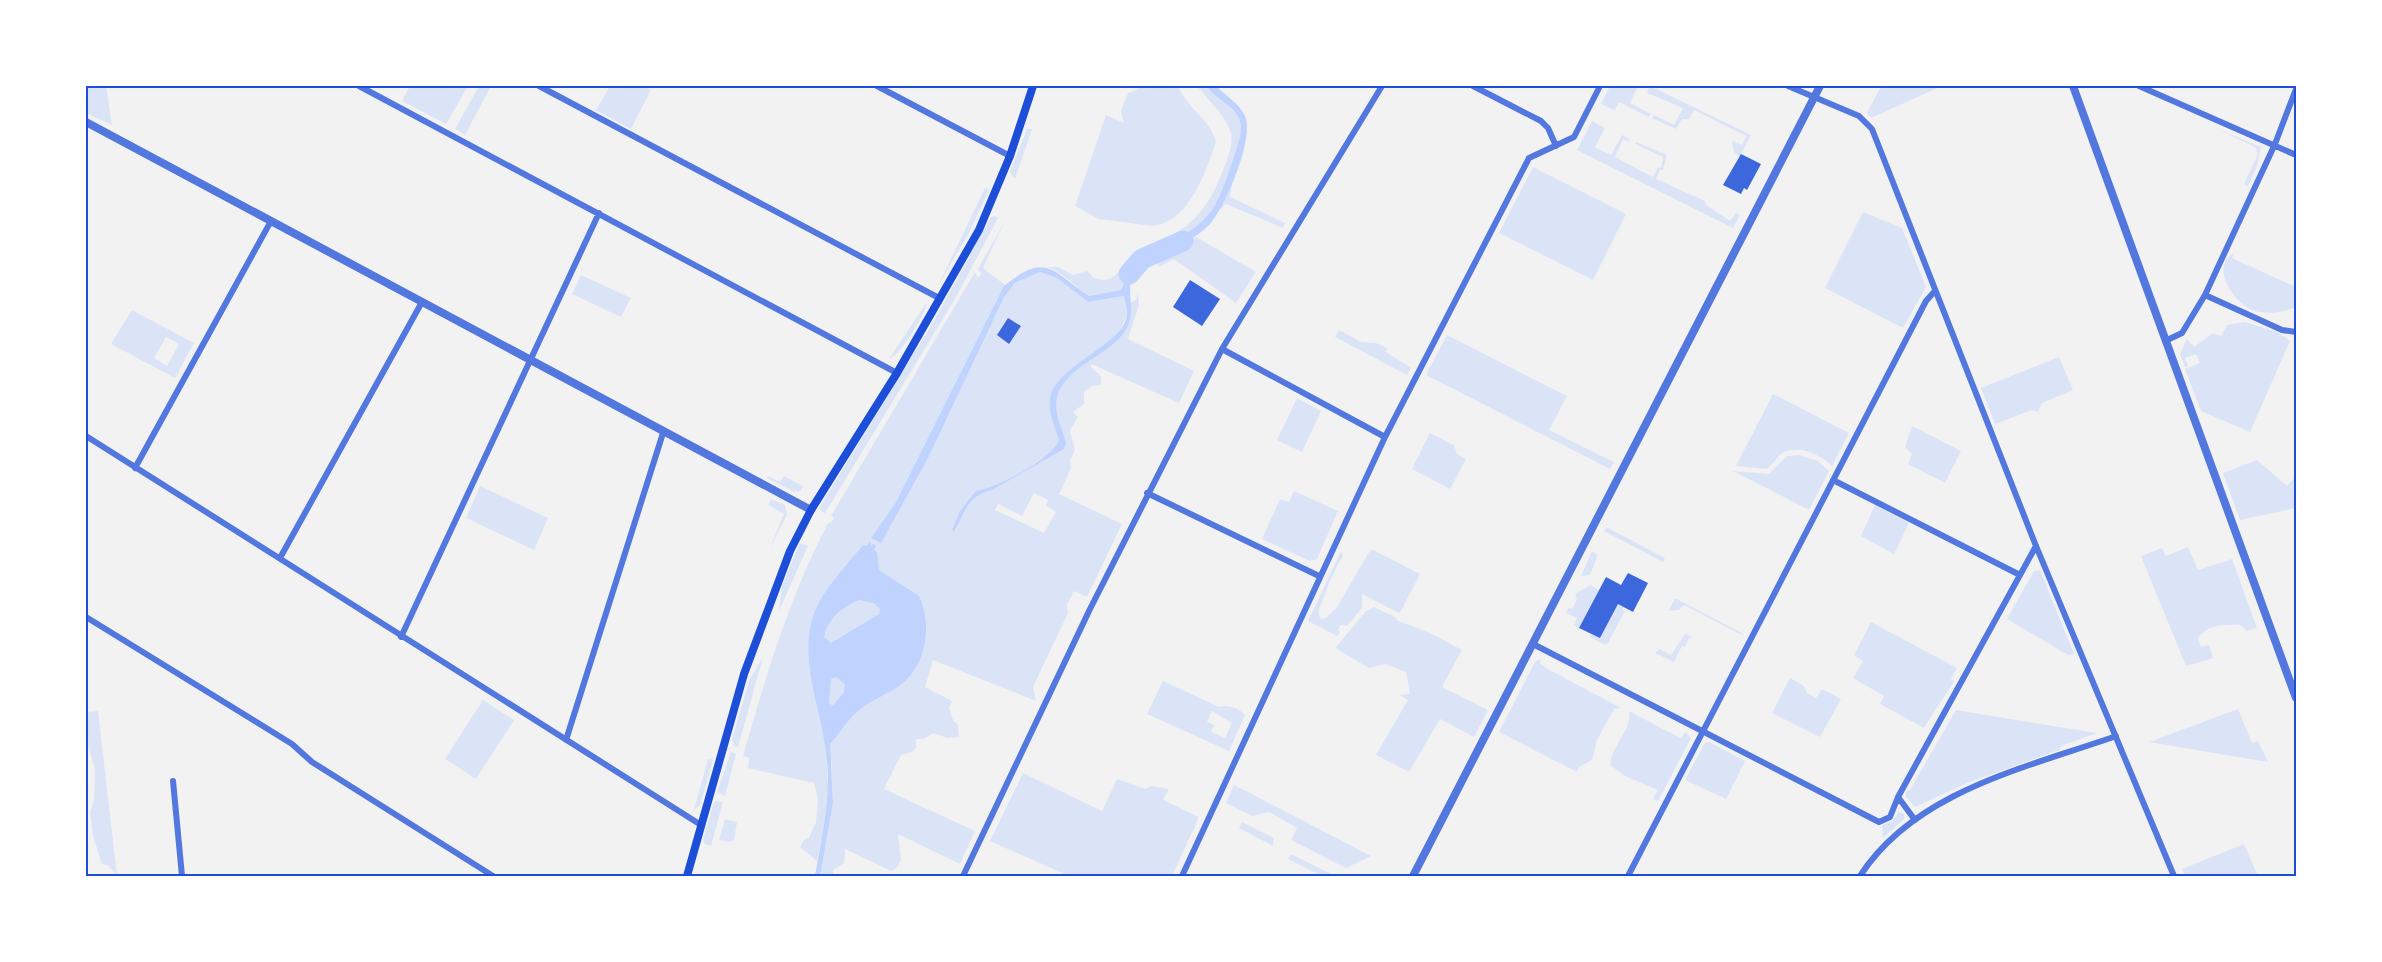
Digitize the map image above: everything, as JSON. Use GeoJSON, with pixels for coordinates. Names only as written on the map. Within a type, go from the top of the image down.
{"type":"FeatureCollection","features":[{"type":"Feature","properties":{"kind":"main road"},"geometry":{"type":"LineString","coordinates":[[687,876],[744,674],[777,581],[811,510],[897,373],[979,230],[1010,156],[1033,86]]}},
{"type":"Feature","properties":{"kind":"street"},"geometry":{"type":"LineString","coordinates":[[359,86],[897,373]]}},
{"type":"Feature","properties":{"kind":"street"},"geometry":{"type":"LineString","coordinates":[[539,86],[939,298]]}},
{"type":"Feature","properties":{"kind":"street"},"geometry":{"type":"LineString","coordinates":[[877,86],[1010,156]]}},
{"type":"Feature","properties":{"kind":"street"},"geometry":{"type":"LineString","coordinates":[[963,876],[1147,493],[1222,349],[1382,86]]}},
{"type":"Feature","properties":{"kind":"street"},"geometry":{"type":"LineString","coordinates":[[1473,86],[1541,121],[1548,128],[1556,146]]}},
{"type":"Feature","properties":{"kind":"street"},"geometry":{"type":"LineString","coordinates":[[1182,876],[1385,437],[1530,158],[1574,137],[1600,86]]}},
{"type":"Feature","properties":{"kind":"street"},"geometry":{"type":"LineString","coordinates":[[1788,86],[1859,116],[1872,129],[1934,292],[2036,546],[2174,876]]}},
{"type":"Feature","properties":{"kind":"street"},"geometry":{"type":"LineString","coordinates":[[1413,876],[1820,86]]}},
{"type":"Feature","properties":{"kind":"street"},"geometry":{"type":"LineString","coordinates":[[2073,86],[2296,693]]}},
{"type":"Feature","properties":{"kind":"street"},"geometry":{"type":"LineString","coordinates":[[2139,86],[2296,154]]}},
{"type":"Feature","properties":{"kind":"street"},"geometry":{"type":"LineString","coordinates":[[2165,340],[2182,333],[2205,294],[2275,144],[2296,89]]}},
{"type":"Feature","properties":{"kind":"street"},"geometry":{"type":"LineString","coordinates":[[86,122],[663,433],[811,510]]}},
{"type":"Feature","properties":{"kind":"street"},"geometry":{"type":"LineString","coordinates":[[401,637],[599,213]]}},
{"type":"Feature","properties":{"kind":"street"},"geometry":{"type":"LineString","coordinates":[[135,468],[272,221]]}},
{"type":"Feature","properties":{"kind":"street"},"geometry":{"type":"LineString","coordinates":[[1628,876],[1926,301],[1934,292]]}},
{"type":"Feature","properties":{"kind":"street"},"geometry":{"type":"LineString","coordinates":[[2205,294],[2282,330],[2296,332]]}},
{"type":"Feature","properties":{"kind":"street"},"geometry":{"type":"LineString","coordinates":[[280,558],[422,302]]}},
{"type":"Feature","properties":{"kind":"street"},"geometry":{"type":"LineString","coordinates":[[1222,349],[1385,437]]}},
{"type":"Feature","properties":{"kind":"street"},"geometry":{"type":"LineString","coordinates":[[566,740],[663,433]]}},
{"type":"Feature","properties":{"kind":"street"},"geometry":{"type":"LineString","coordinates":[[86,436],[701,825]]}},
{"type":"Feature","properties":{"kind":"street"},"geometry":{"type":"LineString","coordinates":[[1833,480],[2020,575]]}},
{"type":"Feature","properties":{"kind":"street"},"geometry":{"type":"LineString","coordinates":[[1147,493],[1319,576]]}},
{"type":"Feature","properties":{"kind":"street"},"geometry":{"type":"LineString","coordinates":[[1533,644],[1880,822],[1890,817],[1898,797],[2036,546]]}},
{"type":"Feature","properties":{"kind":"street"},"geometry":{"type":"LineString","coordinates":[[86,617],[291,744],[312,762],[493,876]]}},
{"type":"Feature","properties":{"kind":"street"},"geometry":{"type":"LineString","coordinates":[[1860,876],[1885,845],[1915,820],[1946,800],[1977,786],[2116,735]]}},
{"type":"Feature","properties":{"kind":"street"},"geometry":{"type":"LineString","coordinates":[[173,781],[182,876]]}},
{"type":"Feature","properties":{"kind":"street"},"geometry":{"type":"LineString","coordinates":[[1898,797],[1915,820]]}},
{"type":"Feature","properties":{"kind":"shaded area"},"geometry":{"type":"Polygon","coordinates":[[[86,86],[106,86],[112,125],[86,113],[86,86]]]}},
{"type":"Feature","properties":{"kind":"shaded area"},"geometry":{"type":"Polygon","coordinates":[[[410,86],[468,86],[446,124],[402,101],[410,86]]]}},
{"type":"Feature","properties":{"kind":"shaded area"},"geometry":{"type":"Polygon","coordinates":[[[479,86],[491,86],[465,135],[455,129],[479,86]]]}},
{"type":"Feature","properties":{"kind":"shaded area"},"geometry":{"type":"Polygon","coordinates":[[[610,86],[642,86],[651,90],[631,129],[596,110],[610,86]]]}},
{"type":"Feature","properties":{"kind":"shaded area"},"geometry":{"type":"Polygon","coordinates":[[[1136,86],[1178,86],[1187,101],[1209,127],[1216,142],[1201,181],[1187,205],[1166,222],[1153,226],[1099,219],[1075,206],[1106,115],[1124,123],[1121,111],[1128,93],[1141,88],[1136,86]]]}},
{"type":"Feature","properties":{"kind":"shaded area"},"geometry":{"type":"Polygon","coordinates":[[[1197,86],[1207,86],[1236,113],[1241,128],[1239,139],[1221,193],[1208,215],[1188,232],[1156,250],[1154,248],[1157,244],[1183,228],[1201,211],[1215,190],[1230,150],[1232,138],[1228,124],[1197,86]]]}},
{"type":"Feature","properties":{"kind":"shaded area"},"geometry":{"type":"Polygon","coordinates":[[[1610,86],[1638,86],[1630,103],[1651,114],[1649,117],[1619,102],[1615,110],[1601,104],[1610,86]]]}},
{"type":"Feature","properties":{"kind":"shaded area"},"geometry":{"type":"Polygon","coordinates":[[[1645,86],[1650,86],[1751,135],[1740,157],[1734,152],[1732,143],[1733,141],[1742,145],[1746,136],[1694,110],[1689,119],[1682,119],[1676,129],[1652,118],[1654,115],[1674,125],[1683,108],[1647,93],[1649,88],[1645,86]]]}},
{"type":"Feature","properties":{"kind":"shaded area"},"geometry":{"type":"Polygon","coordinates":[[[1881,86],[1942,86],[1871,118],[1867,113],[1881,86]]]}},
{"type":"Feature","properties":{"kind":"shaded area"},"geometry":{"type":"Polygon","coordinates":[[[1592,121],[1605,128],[1595,147],[1611,155],[1622,135],[1630,139],[1629,142],[1623,139],[1615,157],[1653,177],[1658,167],[1661,168],[1663,157],[1635,144],[1636,142],[1667,155],[1663,170],[1660,170],[1656,179],[1705,201],[1706,205],[1730,221],[1736,213],[1740,215],[1733,228],[1577,150],[1592,121]]]}},
{"type":"Feature","properties":{"kind":"shaded area"},"geometry":{"type":"Polygon","coordinates":[[[2215,128],[2261,147],[2257,166],[2248,186],[2244,184],[2258,154],[2255,147],[2215,128]]]}},
{"type":"Feature","properties":{"kind":"shaded area"},"geometry":{"type":"Polygon","coordinates":[[[1027,129],[1032,129],[1015,179],[1010,172],[1027,129]]]}},
{"type":"Feature","properties":{"kind":"shaded area"},"geometry":{"type":"Polygon","coordinates":[[[1533,167],[1626,214],[1593,280],[1499,233],[1533,167]]]}},
{"type":"Feature","properties":{"kind":"shaded area"},"geometry":{"type":"Polygon","coordinates":[[[1232,185],[1230,197],[1285,223],[1283,228],[1226,204],[1216,214],[1232,185]]]}},
{"type":"Feature","properties":{"kind":"shaded area"},"geometry":{"type":"Polygon","coordinates":[[[985,188],[989,190],[969,233],[938,286],[985,188]]]}},
{"type":"Feature","properties":{"kind":"shaded area"},"geometry":{"type":"Polygon","coordinates":[[[1863,212],[1902,228],[1926,287],[1903,328],[1825,288],[1863,212]]]}},
{"type":"Feature","properties":{"kind":"shaded area"},"geometry":{"type":"Polygon","coordinates":[[[991,217],[998,218],[955,299],[825,513],[821,511],[819,508],[935,319],[991,217]]]}},
{"type":"Feature","properties":{"kind":"shaded area"},"geometry":{"type":"Polygon","coordinates":[[[1005,221],[983,268],[1010,289],[1015,283],[1040,272],[1057,278],[1088,302],[1124,296],[1127,316],[1120,330],[1122,335],[1130,318],[1130,303],[1136,300],[1138,293],[1139,305],[1128,339],[1194,371],[1179,403],[1091,364],[1091,367],[1101,376],[1101,385],[1092,386],[1084,392],[1084,404],[1073,412],[1078,417],[1070,430],[1075,450],[1070,460],[1071,468],[1059,494],[1122,524],[1087,597],[1074,591],[1067,605],[1068,613],[1033,687],[1036,701],[933,660],[925,687],[952,701],[949,708],[953,720],[958,725],[959,737],[947,738],[934,733],[923,739],[916,739],[916,747],[912,752],[901,755],[884,789],[975,831],[960,864],[898,834],[901,860],[897,868],[891,871],[845,849],[844,863],[833,870],[833,876],[820,876],[833,803],[831,759],[827,762],[829,806],[817,861],[800,847],[804,840],[809,838],[816,822],[818,799],[814,783],[748,768],[749,758],[743,756],[790,608],[814,551],[828,523],[834,518],[831,516],[975,272],[978,278],[981,274],[978,269],[1005,221]],[[1034,493],[1022,516],[998,504],[995,510],[1044,533],[1056,512],[1046,506],[1048,500],[1034,493]]]}},
{"type":"Feature","properties":{"kind":"shaded area"},"geometry":{"type":"Polygon","coordinates":[[[1196,237],[1256,272],[1236,303],[1174,259],[1158,267],[1159,255],[1196,237]]]}},
{"type":"Feature","properties":{"kind":"shaded area"},"geometry":{"type":"Polygon","coordinates":[[[1141,250],[1147,253],[1130,268],[1121,290],[1089,296],[1048,267],[1058,267],[1073,275],[1087,271],[1094,278],[1109,279],[1115,276],[1134,254],[1141,250]]]}},
{"type":"Feature","properties":{"kind":"shaded area"},"geometry":{"type":"Polygon","coordinates":[[[2234,253],[2232,258],[2296,287],[2296,307],[2281,312],[2265,313],[2248,308],[2240,302],[2224,276],[2227,259],[2234,253]]]}},
{"type":"Feature","properties":{"kind":"shaded area"},"geometry":{"type":"Polygon","coordinates":[[[581,275],[631,298],[621,317],[572,294],[581,275]]]}},
{"type":"Feature","properties":{"kind":"shaded area"},"geometry":{"type":"Polygon","coordinates":[[[927,302],[912,333],[900,350],[889,359],[927,302]]]}},
{"type":"Feature","properties":{"kind":"shaded area"},"geometry":{"type":"Polygon","coordinates":[[[132,310],[194,343],[175,378],[111,344],[132,310]],[[166,337],[154,358],[167,366],[179,344],[166,337]]]}},
{"type":"Feature","properties":{"kind":"shaded area"},"geometry":{"type":"Polygon","coordinates":[[[2245,322],[2277,332],[2290,341],[2250,432],[2201,411],[2185,369],[2200,363],[2196,354],[2185,358],[2188,366],[2185,367],[2180,354],[2187,339],[2194,347],[2213,333],[2221,336],[2227,325],[2245,322]]]}},
{"type":"Feature","properties":{"kind":"shaded area"},"geometry":{"type":"Polygon","coordinates":[[[1339,330],[1361,342],[1376,343],[1387,348],[1386,352],[1411,368],[1407,375],[1335,337],[1339,330]]]}},
{"type":"Feature","properties":{"kind":"shaded area"},"geometry":{"type":"Polygon","coordinates":[[[1447,335],[1567,396],[1549,430],[1614,462],[1610,469],[1426,375],[1447,335]]]}},
{"type":"Feature","properties":{"kind":"shaded area"},"geometry":{"type":"Polygon","coordinates":[[[2059,357],[2073,390],[2042,403],[2038,412],[2032,410],[1995,424],[1981,388],[2059,357]]]}},
{"type":"Feature","properties":{"kind":"shaded area"},"geometry":{"type":"Polygon","coordinates":[[[1773,394],[1849,433],[1832,466],[1822,458],[1803,450],[1790,450],[1779,456],[1767,469],[1736,466],[1773,394]]]}},
{"type":"Feature","properties":{"kind":"shaded area"},"geometry":{"type":"Polygon","coordinates":[[[1297,398],[1321,411],[1302,452],[1277,440],[1297,398]]]}},
{"type":"Feature","properties":{"kind":"shaded area"},"geometry":{"type":"Polygon","coordinates":[[[1912,426],[1961,451],[1945,483],[1908,464],[1912,454],[1905,447],[1912,426]]]}},
{"type":"Feature","properties":{"kind":"shaded area"},"geometry":{"type":"Polygon","coordinates":[[[1430,433],[1454,445],[1457,454],[1466,459],[1450,489],[1412,469],[1430,433]]]}},
{"type":"Feature","properties":{"kind":"shaded area"},"geometry":{"type":"Polygon","coordinates":[[[1800,455],[1818,461],[1829,471],[1809,510],[1733,471],[1769,474],[1787,456],[1800,455]]]}},
{"type":"Feature","properties":{"kind":"shaded area"},"geometry":{"type":"Polygon","coordinates":[[[2257,460],[2287,486],[2296,476],[2296,508],[2240,520],[2223,473],[2257,460]]]}},
{"type":"Feature","properties":{"kind":"shaded area"},"geometry":{"type":"Polygon","coordinates":[[[768,476],[780,482],[784,476],[803,486],[800,491],[794,492],[767,478],[768,476]]]}},
{"type":"Feature","properties":{"kind":"shaded area"},"geometry":{"type":"Polygon","coordinates":[[[480,486],[548,518],[534,550],[466,518],[480,486]]]}},
{"type":"Feature","properties":{"kind":"shaded area"},"geometry":{"type":"Polygon","coordinates":[[[1294,491],[1338,511],[1317,559],[1310,561],[1262,539],[1280,499],[1289,502],[1294,491]]]}},
{"type":"Feature","properties":{"kind":"shaded area"},"geometry":{"type":"Polygon","coordinates":[[[771,499],[785,505],[787,515],[769,550],[784,514],[768,505],[771,499]]]}},
{"type":"Feature","properties":{"kind":"shaded area"},"geometry":{"type":"Polygon","coordinates":[[[1875,505],[1909,523],[1894,554],[1861,536],[1875,505]]]}},
{"type":"Feature","properties":{"kind":"shaded area"},"geometry":{"type":"Polygon","coordinates":[[[1606,527],[1665,558],[1663,562],[1604,531],[1606,527]]]}},
{"type":"Feature","properties":{"kind":"shaded area"},"geometry":{"type":"Polygon","coordinates":[[[800,543],[808,546],[779,611],[782,586],[800,543]]]}},
{"type":"Feature","properties":{"kind":"shaded area"},"geometry":{"type":"Polygon","coordinates":[[[2188,547],[2198,570],[2232,559],[2257,628],[2247,631],[2240,625],[2229,625],[2206,630],[2198,638],[2201,647],[2209,645],[2213,658],[2186,666],[2141,556],[2162,548],[2166,556],[2188,547]]]}},
{"type":"Feature","properties":{"kind":"shaded area"},"geometry":{"type":"Polygon","coordinates":[[[1371,549],[1420,574],[1401,611],[1399,613],[1362,594],[1362,608],[1347,626],[1341,625],[1337,636],[1308,621],[1341,551],[1343,555],[1318,612],[1321,619],[1326,618],[1337,607],[1371,549]]]}},
{"type":"Feature","properties":{"kind":"shaded area"},"geometry":{"type":"Polygon","coordinates":[[[1592,551],[1598,555],[1590,575],[1581,576],[1592,551]]]}},
{"type":"Feature","properties":{"kind":"shaded area"},"geometry":{"type":"Polygon","coordinates":[[[2040,570],[2074,654],[2068,655],[2007,619],[2034,571],[2040,570]]]}},
{"type":"Feature","properties":{"kind":"shaded area"},"geometry":{"type":"Polygon","coordinates":[[[1590,585],[1599,590],[1579,628],[1574,625],[1577,618],[1566,613],[1568,608],[1572,609],[1577,599],[1575,594],[1590,585]]]}},
{"type":"Feature","properties":{"kind":"shaded area"},"geometry":{"type":"Polygon","coordinates":[[[1675,598],[1742,635],[1684,605],[1679,610],[1669,611],[1675,598]]]}},
{"type":"Feature","properties":{"kind":"shaded area"},"geometry":{"type":"Polygon","coordinates":[[[1618,604],[1624,607],[1622,610],[1625,611],[1608,643],[1605,645],[1590,637],[1592,634],[1600,638],[1618,604]]]}},
{"type":"Feature","properties":{"kind":"shaded area"},"geometry":{"type":"Polygon","coordinates":[[[1374,607],[1397,618],[1396,620],[1430,633],[1462,650],[1442,687],[1488,710],[1474,737],[1440,719],[1409,772],[1376,755],[1408,700],[1399,695],[1410,694],[1406,672],[1385,664],[1369,668],[1335,648],[1366,611],[1374,607]]]}},
{"type":"Feature","properties":{"kind":"shaded area"},"geometry":{"type":"Polygon","coordinates":[[[1871,622],[1957,668],[1951,679],[1954,681],[1924,728],[1880,704],[1884,696],[1853,678],[1863,661],[1854,655],[1871,622]]]}},
{"type":"Feature","properties":{"kind":"shaded area"},"geometry":{"type":"Polygon","coordinates":[[[1685,634],[1694,638],[1689,638],[1685,647],[1682,646],[1674,662],[1655,653],[1659,649],[1671,655],[1685,634]]]}},
{"type":"Feature","properties":{"kind":"shaded area"},"geometry":{"type":"Polygon","coordinates":[[[763,657],[738,747],[734,746],[732,739],[749,681],[763,657]]]}},
{"type":"Feature","properties":{"kind":"shaded area"},"geometry":{"type":"Polygon","coordinates":[[[1540,659],[1540,663],[1546,668],[1621,708],[1614,709],[1597,740],[1592,760],[1579,767],[1577,772],[1499,732],[1535,662],[1540,659]]]}},
{"type":"Feature","properties":{"kind":"shaded area"},"geometry":{"type":"Polygon","coordinates":[[[1790,678],[1804,686],[1807,693],[1816,698],[1822,689],[1841,699],[1820,737],[1772,713],[1790,678]]]}},
{"type":"Feature","properties":{"kind":"shaded area"},"geometry":{"type":"Polygon","coordinates":[[[1163,681],[1219,707],[1233,707],[1245,715],[1229,751],[1147,714],[1163,681]],[[1212,711],[1207,722],[1214,725],[1211,732],[1225,738],[1232,723],[1212,711]]]}},
{"type":"Feature","properties":{"kind":"shaded area"},"geometry":{"type":"Polygon","coordinates":[[[483,700],[514,720],[476,779],[445,759],[483,700]]]}},
{"type":"Feature","properties":{"kind":"shaded area"},"geometry":{"type":"Polygon","coordinates":[[[2238,709],[2252,743],[2258,741],[2268,762],[2149,742],[2238,709]]]}},
{"type":"Feature","properties":{"kind":"shaded area"},"geometry":{"type":"Polygon","coordinates":[[[1956,710],[2097,733],[2061,746],[2059,750],[1967,783],[1915,807],[1906,797],[1906,792],[1911,788],[1956,710]]]}},
{"type":"Feature","properties":{"kind":"shaded area"},"geometry":{"type":"Polygon","coordinates":[[[98,711],[117,876],[108,865],[102,864],[93,836],[90,812],[94,800],[95,770],[86,737],[88,712],[98,711]]]}},
{"type":"Feature","properties":{"kind":"shaded area"},"geometry":{"type":"Polygon","coordinates":[[[1629,711],[1680,738],[1686,732],[1691,738],[1658,801],[1653,799],[1658,790],[1625,776],[1610,765],[1614,751],[1628,724],[1629,711]]]}},
{"type":"Feature","properties":{"kind":"shaded area"},"geometry":{"type":"Polygon","coordinates":[[[1709,742],[1745,761],[1726,799],[1685,780],[1705,743],[1709,742]]]}},
{"type":"Feature","properties":{"kind":"shaded area"},"geometry":{"type":"Polygon","coordinates":[[[731,752],[736,754],[725,796],[717,792],[731,752]]]}},
{"type":"Feature","properties":{"kind":"shaded area"},"geometry":{"type":"Polygon","coordinates":[[[708,759],[713,760],[700,805],[694,810],[708,759]]]}},
{"type":"Feature","properties":{"kind":"shaded area"},"geometry":{"type":"Polygon","coordinates":[[[1023,773],[1102,811],[1117,779],[1145,789],[1151,786],[1169,789],[1163,800],[1199,817],[1172,876],[1069,876],[990,841],[1023,773]]]}},
{"type":"Feature","properties":{"kind":"shaded area"},"geometry":{"type":"Polygon","coordinates":[[[1234,785],[1371,856],[1346,868],[1291,840],[1297,828],[1269,812],[1252,816],[1226,803],[1234,785]]]}},
{"type":"Feature","properties":{"kind":"shaded area"},"geometry":{"type":"Polygon","coordinates":[[[714,802],[723,802],[711,846],[705,844],[703,840],[714,802]]]}},
{"type":"Feature","properties":{"kind":"shaded area"},"geometry":{"type":"Polygon","coordinates":[[[1899,812],[1904,814],[1904,819],[1883,838],[1882,825],[1891,822],[1899,812]]]}},
{"type":"Feature","properties":{"kind":"shaded area"},"geometry":{"type":"Polygon","coordinates":[[[725,819],[737,822],[734,840],[729,842],[719,840],[725,819]]]}},
{"type":"Feature","properties":{"kind":"shaded area"},"geometry":{"type":"Polygon","coordinates":[[[1242,822],[1274,838],[1273,846],[1239,828],[1242,822]]]}},
{"type":"Feature","properties":{"kind":"shaded area"},"geometry":{"type":"Polygon","coordinates":[[[2244,844],[2258,876],[2185,876],[2182,869],[2244,844]]]}},
{"type":"Feature","properties":{"kind":"shaded area"},"geometry":{"type":"Polygon","coordinates":[[[1291,854],[1335,876],[1322,876],[1288,859],[1291,854]]]}},
{"type":"Feature","properties":{"kind":"water"},"geometry":{"type":"Polygon","coordinates":[[[1207,86],[1216,86],[1236,103],[1245,116],[1246,140],[1242,155],[1230,188],[1210,224],[1192,238],[1159,255],[1156,250],[1188,232],[1208,215],[1221,193],[1238,144],[1241,128],[1239,118],[1233,109],[1207,86]]]}},
{"type":"Feature","properties":{"kind":"water"},"geometry":{"type":"Polygon","coordinates":[[[1148,253],[1151,258],[1140,265],[1133,274],[1130,292],[1131,311],[1125,331],[1118,340],[1071,375],[1058,394],[1056,407],[1066,443],[1064,449],[992,490],[977,496],[968,506],[954,531],[952,530],[960,511],[976,491],[996,485],[1022,472],[1054,448],[1059,440],[1050,409],[1054,387],[1063,376],[1115,336],[1123,326],[1127,315],[1124,296],[1088,302],[1057,278],[1040,272],[1015,283],[1004,297],[929,456],[881,543],[871,538],[895,504],[1004,286],[1019,275],[1041,267],[1058,273],[1089,296],[1121,290],[1130,266],[1148,253]]]}},
{"type":"Feature","properties":{"kind":"water"},"geometry":{"type":"Polygon","coordinates":[[[870,541],[871,546],[876,545],[874,550],[877,552],[879,570],[919,596],[925,618],[925,642],[912,674],[899,686],[857,712],[830,744],[833,803],[820,876],[815,876],[824,827],[828,779],[825,745],[810,670],[811,624],[819,602],[832,582],[863,545],[867,546],[870,541]],[[859,600],[841,610],[829,624],[824,637],[831,643],[879,614],[880,609],[874,603],[859,600]],[[837,677],[831,679],[829,703],[833,706],[844,692],[845,685],[837,677]]]}},
{"type":"Feature","properties":{"kind":"building"},"geometry":{"type":"Polygon","coordinates":[[[1741,154],[1761,164],[1747,190],[1744,188],[1741,194],[1723,185],[1741,154]]]}},
{"type":"Feature","properties":{"kind":"building"},"geometry":{"type":"Polygon","coordinates":[[[1190,280],[1220,299],[1202,326],[1173,307],[1190,280]]]}},
{"type":"Feature","properties":{"kind":"building"},"geometry":{"type":"Polygon","coordinates":[[[1008,318],[1021,326],[1009,344],[997,335],[1008,318]]]}},
{"type":"Feature","properties":{"kind":"building"},"geometry":{"type":"Polygon","coordinates":[[[1628,573],[1648,583],[1633,612],[1618,604],[1600,638],[1579,628],[1606,577],[1621,585],[1628,573]]]}},
{"type":"Feature","properties":{"kind":"waterway"},"geometry":{"type":"LineString","coordinates":[[1129,274],[1142,259],[1183,241]]}}]}
